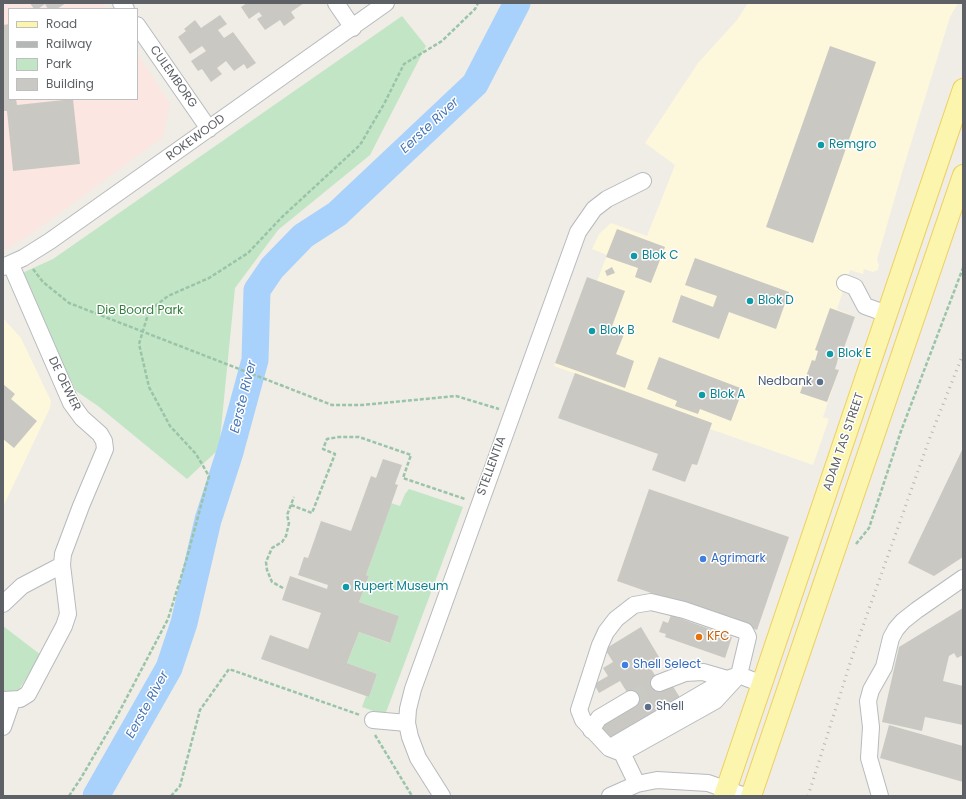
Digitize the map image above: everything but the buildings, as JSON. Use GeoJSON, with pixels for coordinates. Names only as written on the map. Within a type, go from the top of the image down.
{"type":"FeatureCollection","features":[{"type":"Feature","properties":{"kind":"main road","name":"ADAM TAS STREET"},"geometry":{"type":"LineString","coordinates":[[725,792],[963,88]]}},
{"type":"Feature","properties":{"kind":"main road"},"geometry":{"type":"LineString","coordinates":[[751,796],[963,175]]}},
{"type":"Feature","properties":{"kind":"street"},"geometry":{"type":"LineString","coordinates":[[336,3],[353,28]]}},
{"type":"Feature","properties":{"kind":"street","name":"ROKEWOOD"},"geometry":{"type":"LineString","coordinates":[[12,264],[209,129],[353,28],[386,3]]}},
{"type":"Feature","properties":{"kind":"street","name":"CULEMBORG"},"geometry":{"type":"LineString","coordinates":[[138,26],[209,129]]}},
{"type":"Feature","properties":{"kind":"street","name":"STELLENTIA"},"geometry":{"type":"LineString","coordinates":[[442,796],[418,758],[410,737],[407,723],[408,709],[414,689],[510,416],[578,232],[594,209],[607,199],[643,181]]}},
{"type":"Feature","properties":{"kind":"street","name":"DE OEWER"},"geometry":{"type":"LineString","coordinates":[[8,700],[20,699],[28,694],[64,626],[67,608],[62,565],[66,544],[103,456],[104,441],[100,434],[82,418],[71,404],[12,264]]}},
{"type":"Feature","properties":{"kind":"street"},"geometry":{"type":"LineString","coordinates":[[845,283],[856,287],[865,306],[887,314]]}},
{"type":"Feature","properties":{"kind":"street"},"geometry":{"type":"LineString","coordinates":[[3,604],[22,586],[62,565]]}},
{"type":"Feature","properties":{"kind":"street"},"geometry":{"type":"LineString","coordinates":[[880,796],[869,758],[871,727],[868,701],[871,690],[884,667],[891,638],[896,629],[903,621],[917,610],[963,578]]}},
{"type":"Feature","properties":{"kind":"street"},"geometry":{"type":"LineString","coordinates":[[616,750],[715,700],[733,677],[748,637],[745,631],[651,602],[634,605],[616,619],[606,632],[600,645],[579,710],[580,715],[591,730],[616,750],[637,784]]}},
{"type":"Feature","properties":{"kind":"street"},"geometry":{"type":"LineString","coordinates":[[659,683],[685,673],[703,672],[762,684]]}},
{"type":"Feature","properties":{"kind":"street"},"geometry":{"type":"LineString","coordinates":[[591,730],[599,718],[631,699]]}},
{"type":"Feature","properties":{"kind":"street"},"geometry":{"type":"LineString","coordinates":[[3,727],[8,700]]}},
{"type":"Feature","properties":{"kind":"street"},"geometry":{"type":"LineString","coordinates":[[373,720],[407,723]]}},
{"type":"Feature","properties":{"kind":"street"},"geometry":{"type":"LineString","coordinates":[[610,796],[637,784],[657,780],[682,780],[708,783],[725,792],[746,796]]}},
{"type":"Feature","properties":{"kind":"path"},"geometry":{"type":"LineString","coordinates":[[68,796],[81,778],[116,718],[168,619],[186,561],[208,476],[196,454],[170,426],[149,388],[139,344],[149,311],[168,296],[209,278],[248,254],[282,217],[360,145],[384,104],[404,64],[442,41],[475,9],[478,3]]}},
{"type":"Feature","properties":{"kind":"path"},"geometry":{"type":"LineString","coordinates":[[12,264],[43,282],[69,303],[142,333],[332,405],[362,405],[456,396],[501,410],[510,416]]}},
{"type":"Feature","properties":{"kind":"path"},"geometry":{"type":"LineString","coordinates":[[855,545],[869,528],[901,431],[963,268]]}},
{"type":"Feature","properties":{"kind":"path"},"geometry":{"type":"LineString","coordinates":[[291,505],[312,513],[335,454],[323,449],[326,439],[339,437],[359,437],[411,455],[403,478],[469,500]]}},
{"type":"Feature","properties":{"kind":"path"},"geometry":{"type":"LineString","coordinates":[[283,588],[272,582],[267,570],[266,562],[272,548],[282,542],[286,536],[289,523],[287,515],[294,497]]}},
{"type":"Feature","properties":{"kind":"path"},"geometry":{"type":"LineString","coordinates":[[171,796],[180,786],[200,710],[229,669],[373,720],[373,731],[412,796]]}},
{"type":"Feature","properties":{"kind":"shaded area"},"geometry":{"type":"Polygon","coordinates":[[[3,3],[102,3],[105,8],[8,8],[8,100],[138,100],[138,55],[170,104],[163,137],[31,234],[3,251],[3,3]]]}},
{"type":"Feature","properties":{"kind":"shaded area"},"geometry":{"type":"Polygon","coordinates":[[[748,3],[958,3],[950,17],[904,166],[877,260],[879,265],[878,270],[873,272],[864,269],[863,274],[850,270],[837,309],[855,317],[835,369],[839,370],[823,417],[829,419],[813,465],[710,429],[712,423],[554,366],[587,277],[597,281],[607,255],[592,249],[599,234],[611,223],[647,236],[675,165],[645,143],[698,63],[737,20],[748,3]]]}},
{"type":"Feature","properties":{"kind":"shaded area"},"geometry":{"type":"Polygon","coordinates":[[[3,318],[21,338],[51,401],[50,408],[3,507],[3,318]]]}},
{"type":"Feature","properties":{"kind":"green space","name":"Die Boord Park"},"geometry":{"type":"Polygon","coordinates":[[[402,16],[426,46],[370,155],[278,230],[235,288],[219,449],[187,479],[98,406],[76,391],[20,274],[53,259],[402,16]]]}},
{"type":"Feature","properties":{"kind":"green space"},"geometry":{"type":"Polygon","coordinates":[[[409,489],[463,507],[385,715],[362,707],[366,696],[369,697],[377,674],[347,663],[359,632],[389,643],[399,616],[359,602],[369,576],[366,575],[391,503],[400,506],[409,489]]]}},
{"type":"Feature","properties":{"kind":"green space"},"geometry":{"type":"Polygon","coordinates":[[[3,626],[41,655],[18,691],[3,693],[3,626]]]}},
{"type":"Feature","properties":{"kind":"waterway","name":"Eerste River"},"geometry":{"type":"LineString","coordinates":[[96,796],[169,668],[184,623],[208,520],[230,452],[255,360],[257,290],[272,268],[303,236],[337,214],[475,84],[517,3]]}},
{"type":"Feature","properties":{"kind":"tunnel"},"geometry":{"type":"LineString","coordinates":[[631,699],[659,683]]}},
{"type":"Feature","properties":{"kind":"railway"},"geometry":{"type":"LineString","coordinates":[[808,796],[853,654],[929,440],[963,354]]}},
{"type":"Feature","properties":{"kind":"place","name":"Remgro"},"geometry":{"type":"Point","coordinates":[821,145]}},
{"type":"Feature","properties":{"kind":"place","name":"Blok C"},"geometry":{"type":"Point","coordinates":[634,256]}},
{"type":"Feature","properties":{"kind":"place","name":"Blok D"},"geometry":{"type":"Point","coordinates":[750,301]}},
{"type":"Feature","properties":{"kind":"place","name":"Blok B"},"geometry":{"type":"Point","coordinates":[592,331]}},
{"type":"Feature","properties":{"kind":"place","name":"Blok E"},"geometry":{"type":"Point","coordinates":[830,354]}},
{"type":"Feature","properties":{"kind":"place","name":"Nedbank"},"geometry":{"type":"Point","coordinates":[820,382]}},
{"type":"Feature","properties":{"kind":"place","name":"Blok A"},"geometry":{"type":"Point","coordinates":[702,395]}},
{"type":"Feature","properties":{"kind":"place","name":"Agrimark"},"geometry":{"type":"Point","coordinates":[703,559]}},
{"type":"Feature","properties":{"kind":"place","name":"Rupert Museum"},"geometry":{"type":"Point","coordinates":[346,587]}},
{"type":"Feature","properties":{"kind":"place","name":"KFC"},"geometry":{"type":"Point","coordinates":[699,637]}},
{"type":"Feature","properties":{"kind":"place","name":"Shell Select"},"geometry":{"type":"Point","coordinates":[625,665]}},
{"type":"Feature","properties":{"kind":"place","name":"Shell"},"geometry":{"type":"Point","coordinates":[648,707]}}]}
